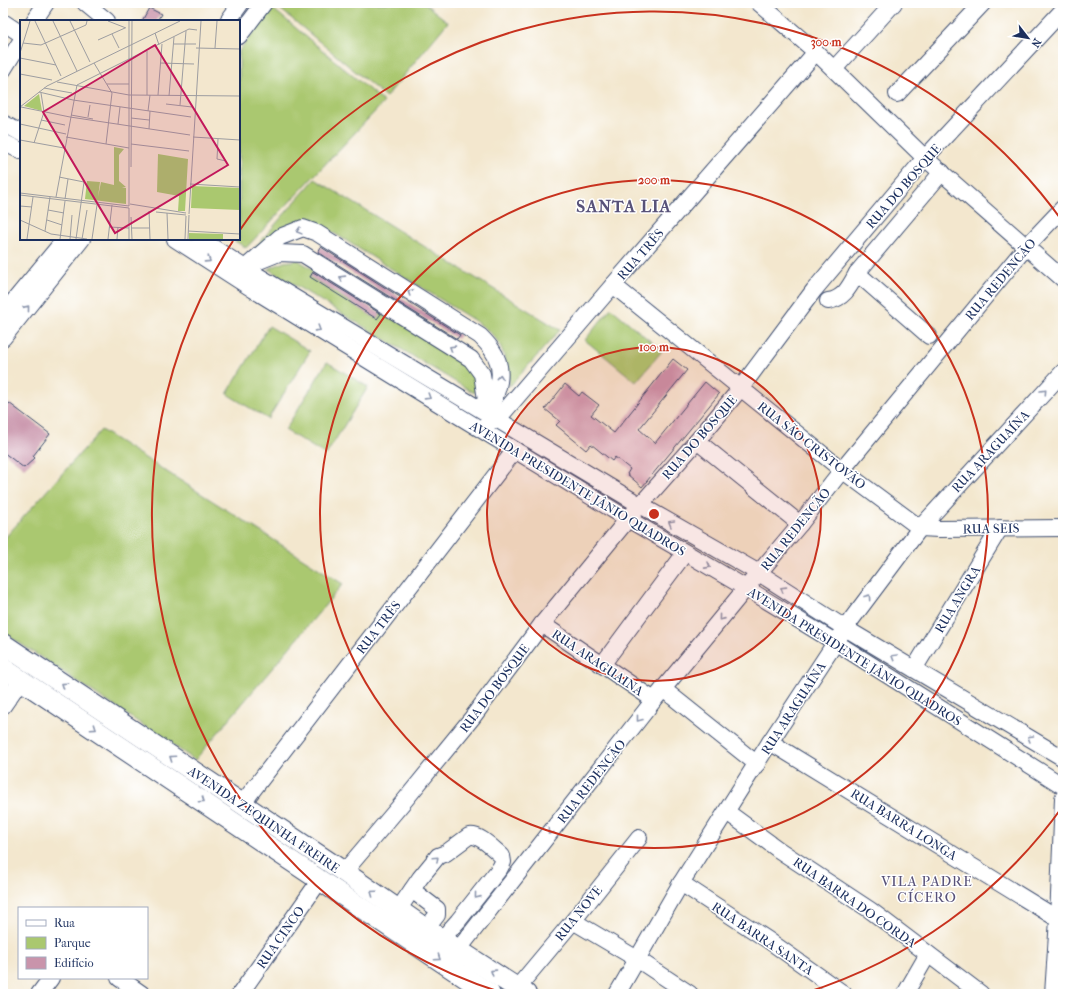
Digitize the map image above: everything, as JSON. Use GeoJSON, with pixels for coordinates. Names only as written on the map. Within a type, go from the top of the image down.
{"type":"FeatureCollection","features":[{"type":"Feature","properties":{"kind":"main road","name":"AVENIDA ZEQUINHA FREIRE"},"geometry":{"type":"LineString","coordinates":[[3,644],[344,872],[398,910],[435,940],[490,994]]}},
{"type":"Feature","properties":{"kind":"main road","name":"AVENIDA ZEQUINHA FREIRE"},"geometry":{"type":"LineString","coordinates":[[3,668],[320,880],[435,940],[521,991]]}},
{"type":"Feature","properties":{"kind":"street"},"geometry":{"type":"LineString","coordinates":[[35,20],[46,3]]}},
{"type":"Feature","properties":{"kind":"street"},"geometry":{"type":"LineString","coordinates":[[85,3],[106,20]]}},
{"type":"Feature","properties":{"kind":"street"},"geometry":{"type":"LineString","coordinates":[[229,20],[241,3]]}},
{"type":"Feature","properties":{"kind":"street"},"geometry":{"type":"LineString","coordinates":[[240,35],[264,3]]}},
{"type":"Feature","properties":{"kind":"street"},"geometry":{"type":"LineString","coordinates":[[759,3],[816,52],[926,158],[1063,279]]}},
{"type":"Feature","properties":{"kind":"street"},"geometry":{"type":"LineString","coordinates":[[834,69],[894,3]]}},
{"type":"Feature","properties":{"kind":"street"},"geometry":{"type":"LineString","coordinates":[[897,94],[983,3]]}},
{"type":"Feature","properties":{"kind":"street","name":"RUA DO BOSQUE"},"geometry":{"type":"LineString","coordinates":[[344,872],[467,724],[542,624],[628,519],[697,441],[740,389],[814,290],[926,158],[1063,10]]}},
{"type":"Feature","properties":{"kind":"street"},"geometry":{"type":"LineString","coordinates":[[3,22],[20,33]]}},
{"type":"Feature","properties":{"kind":"street"},"geometry":{"type":"LineString","coordinates":[[3,70],[20,43]]}},
{"type":"Feature","properties":{"kind":"street","name":"RUA TRÊS"},"geometry":{"type":"LineString","coordinates":[[493,417],[613,285],[816,52]]}},
{"type":"Feature","properties":{"kind":"street"},"geometry":{"type":"LineString","coordinates":[[3,123],[20,132]]}},
{"type":"Feature","properties":{"kind":"street"},"geometry":{"type":"LineString","coordinates":[[3,142],[20,150]]}},
{"type":"Feature","properties":{"kind":"street"},"geometry":{"type":"LineString","coordinates":[[828,301],[834,300],[843,294],[856,273],[942,172]]}},
{"type":"Feature","properties":{"kind":"street","name":"RUA REDENCÃO"},"geometry":{"type":"LineString","coordinates":[[435,940],[658,695],[1026,247],[1063,208]]}},
{"type":"Feature","properties":{"kind":"street"},"geometry":{"type":"LineString","coordinates":[[245,268],[280,237],[303,228],[317,233],[480,336],[493,350],[500,369],[493,417]]}},
{"type":"Feature","properties":{"kind":"street"},"geometry":{"type":"LineString","coordinates":[[4,310],[64,240]]}},
{"type":"Feature","properties":{"kind":"street"},"geometry":{"type":"LineString","coordinates":[[3,338],[81,240]]}},
{"type":"Feature","properties":{"kind":"street","name":"AVENIDA PRESIDENTE JÂNIO QUADROS"},"geometry":{"type":"LineString","coordinates":[[177,240],[254,290],[472,424],[835,642],[1063,786]]}},
{"type":"Feature","properties":{"kind":"street","name":"AVENIDA PRESIDENTE JÂNIO QUADROS"},"geometry":{"type":"LineString","coordinates":[[202,240],[245,268],[640,505],[759,573],[845,628],[1063,758]]}},
{"type":"Feature","properties":{"kind":"street"},"geometry":{"type":"LineString","coordinates":[[245,268],[279,253],[303,254],[471,359],[482,374],[493,417]]}},
{"type":"Feature","properties":{"kind":"street"},"geometry":{"type":"LineString","coordinates":[[245,268],[254,290]]}},
{"type":"Feature","properties":{"kind":"street"},"geometry":{"type":"LineString","coordinates":[[856,273],[929,336]]}},
{"type":"Feature","properties":{"kind":"street","name":"RUA SÃO CRISTOVÃO"},"geometry":{"type":"LineString","coordinates":[[613,285],[842,470],[920,528]]}},
{"type":"Feature","properties":{"kind":"street","name":"RUA ARAGUAÍNA"},"geometry":{"type":"LineString","coordinates":[[617,994],[682,883],[770,742],[845,628],[920,528],[1063,372]]}},
{"type":"Feature","properties":{"kind":"street"},"geometry":{"type":"LineString","coordinates":[[472,424],[493,417]]}},
{"type":"Feature","properties":{"kind":"street"},"geometry":{"type":"LineString","coordinates":[[697,441],[800,524]]}},
{"type":"Feature","properties":{"kind":"street","name":"RUA TRÊS"},"geometry":{"type":"LineString","coordinates":[[242,804],[515,450]]}},
{"type":"Feature","properties":{"kind":"street","name":"RUA SEIS"},"geometry":{"type":"LineString","coordinates":[[920,528],[1063,528]]}},
{"type":"Feature","properties":{"kind":"street","name":"RUA ANGRA"},"geometry":{"type":"LineString","coordinates":[[914,669],[1000,528]]}},
{"type":"Feature","properties":{"kind":"street"},"geometry":{"type":"LineString","coordinates":[[602,665],[685,553]]}},
{"type":"Feature","properties":{"kind":"street","name":"RUA ARAGUAINA"},"geometry":{"type":"LineString","coordinates":[[542,624],[602,665],[658,695],[757,764]]}},
{"type":"Feature","properties":{"kind":"street"},"geometry":{"type":"LineString","coordinates":[[3,706],[21,680]]}},
{"type":"Feature","properties":{"kind":"street","name":"RUA BARRA LONGA"},"geometry":{"type":"LineString","coordinates":[[770,742],[1058,919]]}},
{"type":"Feature","properties":{"kind":"street"},"geometry":{"type":"LineString","coordinates":[[1053,994],[1063,798]]}},
{"type":"Feature","properties":{"kind":"street","name":"RUA BARRA DO CORDA"},"geometry":{"type":"LineString","coordinates":[[727,812],[779,850],[870,910],[981,994]]}},
{"type":"Feature","properties":{"kind":"street"},"geometry":{"type":"LineString","coordinates":[[398,910],[438,856],[469,836],[473,835],[479,838],[502,856],[503,862],[500,868],[435,940]]}},
{"type":"Feature","properties":{"kind":"street","name":"RUA NOVE"},"geometry":{"type":"LineString","coordinates":[[521,991],[573,920],[639,838]]}},
{"type":"Feature","properties":{"kind":"street","name":"RUA CINCO"},"geometry":{"type":"LineString","coordinates":[[240,994],[320,880]]}},
{"type":"Feature","properties":{"kind":"street","name":"RUA BARRA SANTA"},"geometry":{"type":"LineString","coordinates":[[682,883],[768,940],[844,994]]}},
{"type":"Feature","properties":{"kind":"street"},"geometry":{"type":"LineString","coordinates":[[412,890],[437,909],[435,940]]}},
{"type":"Feature","properties":{"kind":"street"},"geometry":{"type":"LineString","coordinates":[[573,920],[637,959],[690,994]]}},
{"type":"Feature","properties":{"kind":"street"},"geometry":{"type":"LineString","coordinates":[[905,994],[928,954]]}},
{"type":"Feature","properties":{"kind":"street"},"geometry":{"type":"LineString","coordinates":[[39,994],[50,979]]}},
{"type":"Feature","properties":{"kind":"street"},"geometry":{"type":"LineString","coordinates":[[120,979],[142,994]]}},
{"type":"Feature","properties":{"kind":"green space"},"geometry":{"type":"Polygon","coordinates":[[[283,3],[424,3],[448,22],[386,97],[279,8],[283,3]]]}},
{"type":"Feature","properties":{"kind":"green space"},"geometry":{"type":"Polygon","coordinates":[[[272,8],[384,102],[246,248],[234,240],[240,240],[240,50],[272,8]]]}},
{"type":"Feature","properties":{"kind":"green space"},"geometry":{"type":"Polygon","coordinates":[[[315,179],[560,330],[510,386],[506,363],[501,347],[491,333],[483,326],[316,222],[305,220],[288,225],[272,235],[252,251],[315,179]]]}},
{"type":"Feature","properties":{"kind":"green space"},"geometry":{"type":"Polygon","coordinates":[[[298,260],[314,270],[310,277],[377,319],[382,311],[471,365],[477,384],[474,393],[268,269],[284,262],[298,260]]]}},
{"type":"Feature","properties":{"kind":"green space"},"geometry":{"type":"Polygon","coordinates":[[[611,308],[662,351],[636,382],[585,340],[611,308]]]}},
{"type":"Feature","properties":{"kind":"green space"},"geometry":{"type":"Polygon","coordinates":[[[269,326],[310,351],[268,419],[227,394],[269,326]]]}},
{"type":"Feature","properties":{"kind":"green space"},"geometry":{"type":"Polygon","coordinates":[[[327,362],[368,387],[326,455],[285,430],[327,362]]]}},
{"type":"Feature","properties":{"kind":"green space"},"geometry":{"type":"Polygon","coordinates":[[[101,430],[343,584],[195,760],[3,632],[3,540],[101,430]]]}},
{"type":"Feature","properties":{"kind":"building"},"geometry":{"type":"Polygon","coordinates":[[[149,8],[161,14],[158,20],[143,20],[149,8]]]}},
{"type":"Feature","properties":{"kind":"building"},"geometry":{"type":"Polygon","coordinates":[[[321,247],[460,335],[457,339],[318,252],[321,247]]]}},
{"type":"Feature","properties":{"kind":"building"},"geometry":{"type":"Polygon","coordinates":[[[313,272],[381,314],[377,319],[310,277],[313,272]]]}},
{"type":"Feature","properties":{"kind":"building"},"geometry":{"type":"Polygon","coordinates":[[[673,359],[687,370],[639,429],[655,443],[705,382],[719,394],[642,487],[627,474],[630,469],[615,457],[612,461],[591,444],[586,450],[556,425],[560,421],[545,409],[565,384],[579,396],[582,392],[599,405],[591,415],[614,433],[673,359]]]}},
{"type":"Feature","properties":{"kind":"building"},"geometry":{"type":"Polygon","coordinates":[[[9,403],[50,434],[33,456],[35,458],[24,468],[3,452],[3,412],[9,403]]]}},
{"type":"Feature","properties":{"kind":"district","name":"SANTA LIA"},"geometry":{"type":"Point","coordinates":[624,206]}},
{"type":"Feature","properties":{"kind":"district","name":"VILA PADRE CÍCERO"},"geometry":{"type":"Point","coordinates":[927,890]}}]}
